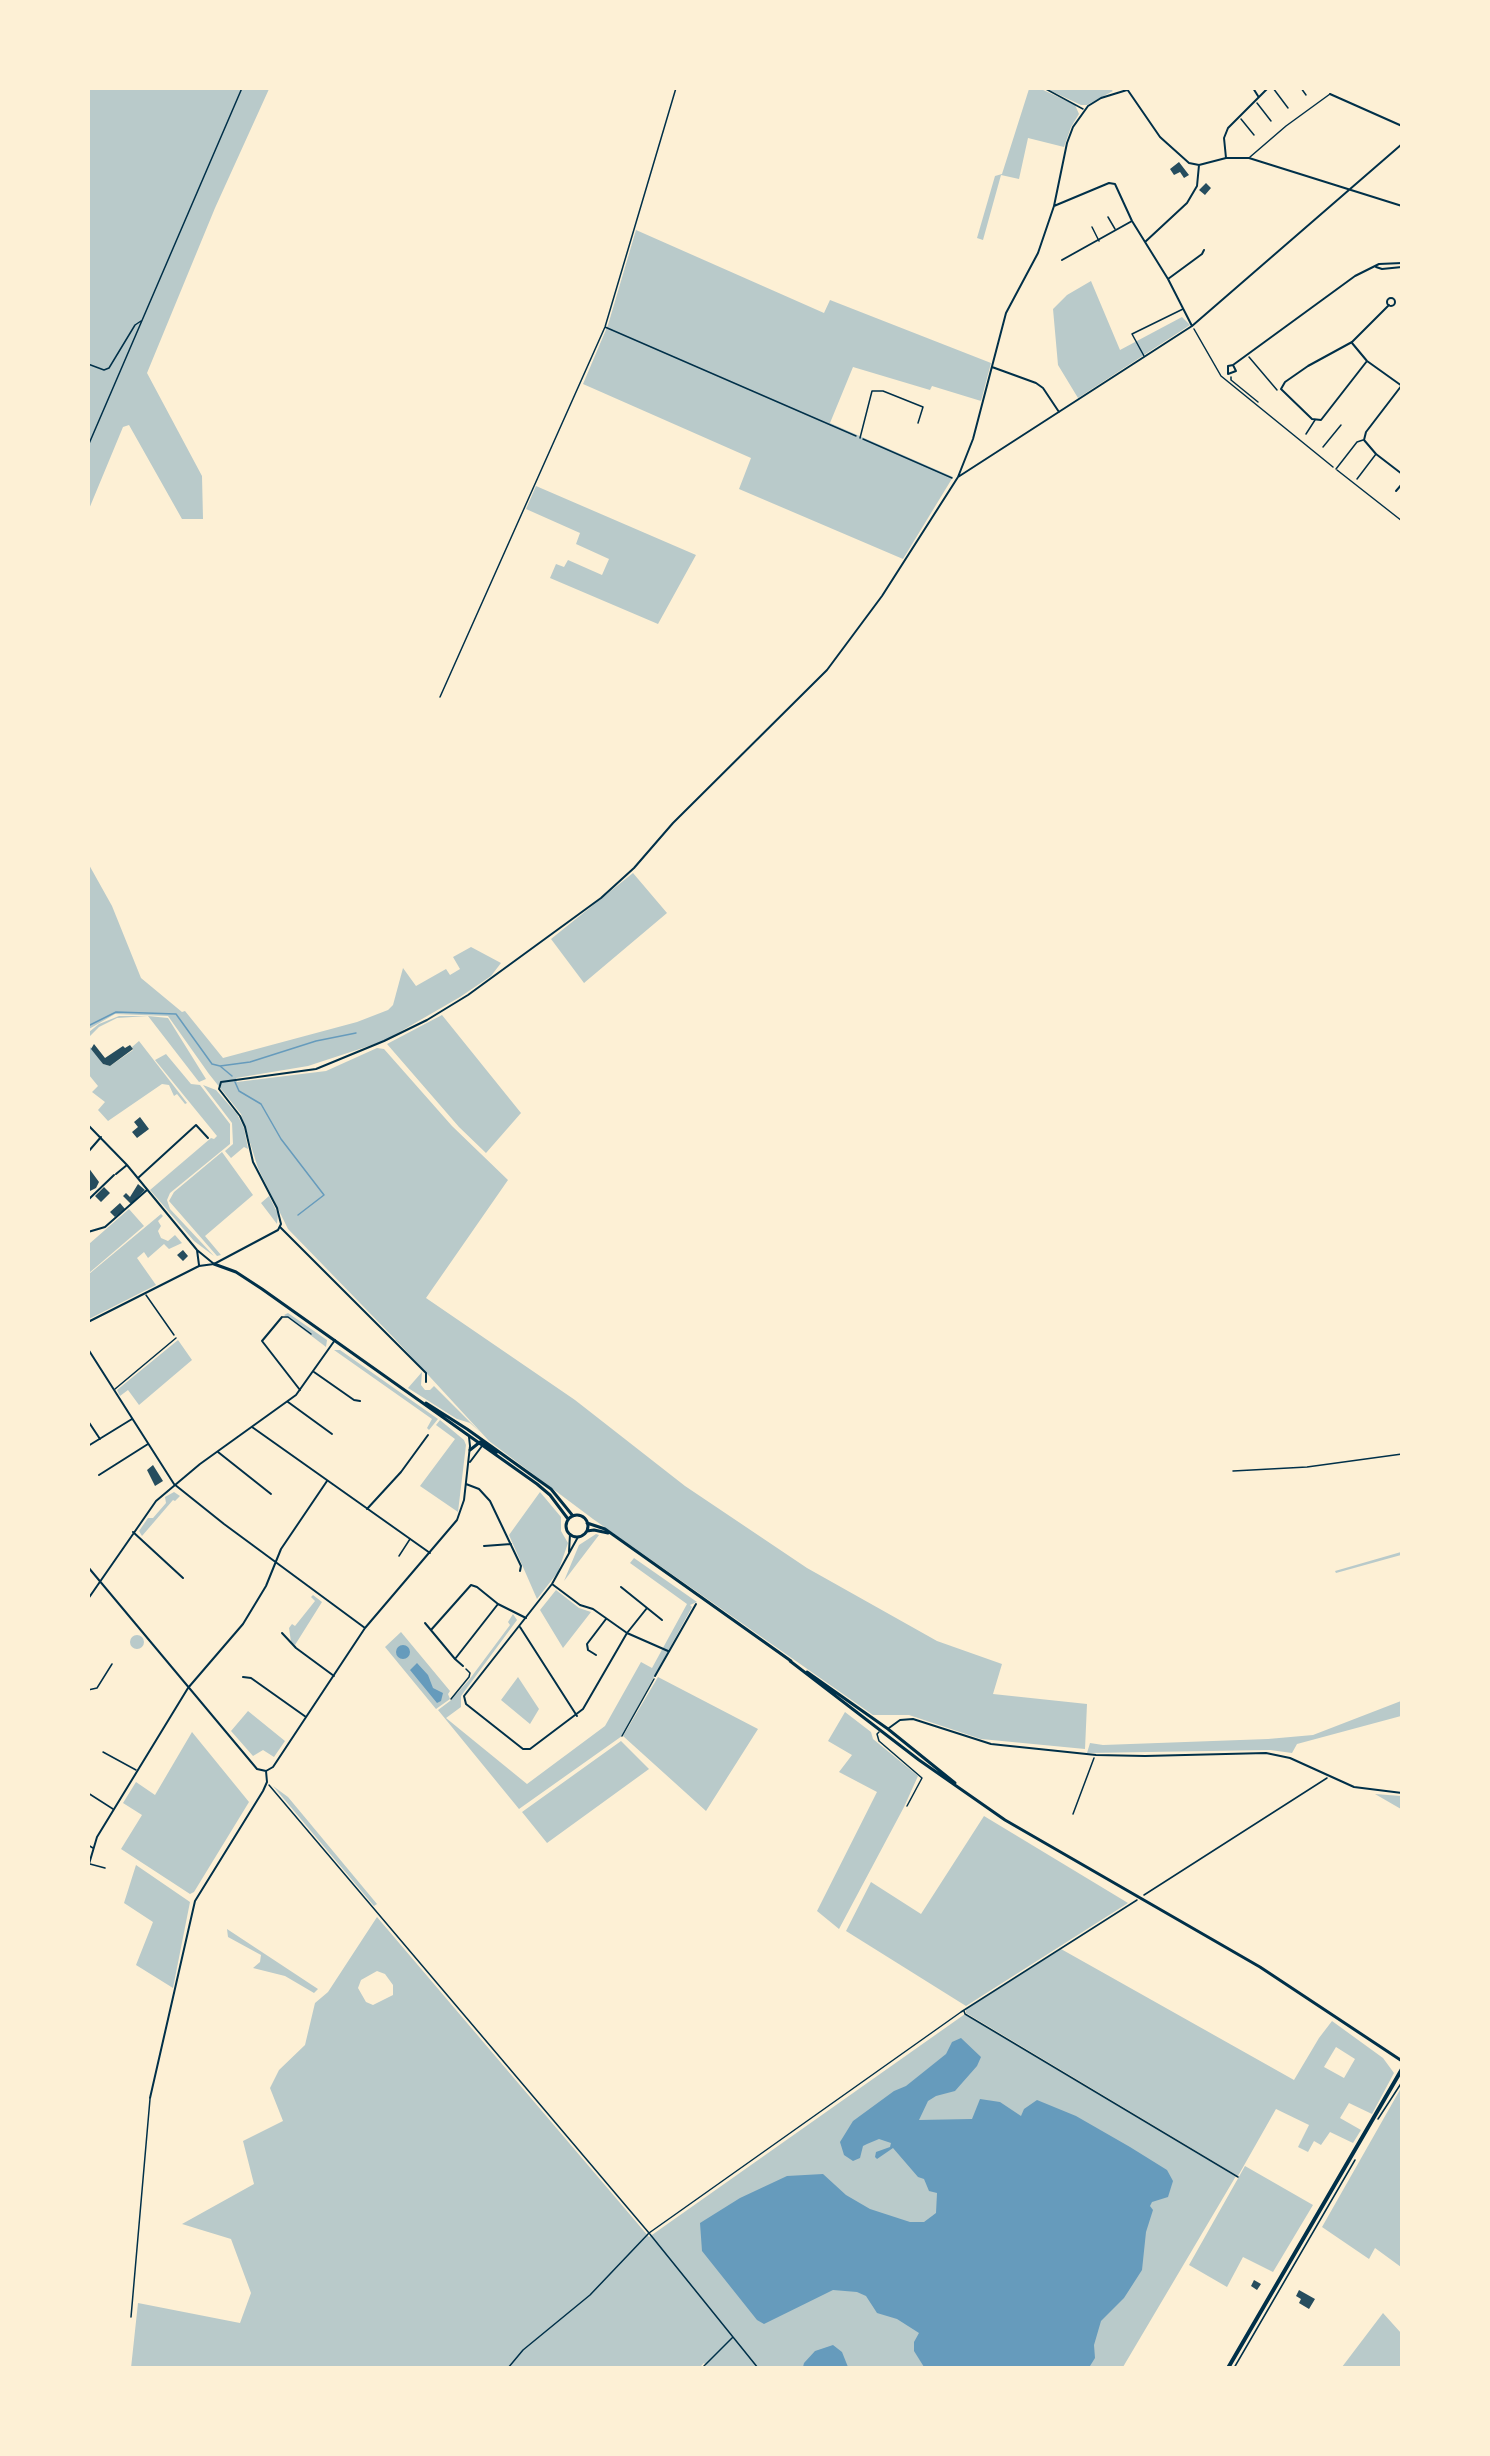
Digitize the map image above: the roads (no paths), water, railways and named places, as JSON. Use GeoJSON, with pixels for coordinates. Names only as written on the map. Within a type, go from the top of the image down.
{"type":"FeatureCollection","features":[{"type":"Feature","properties":{"kind":"main road"},"geometry":{"type":"LineString","coordinates":[[1228,2367],[1401,2069]]}},
{"type":"Feature","properties":{"kind":"street"},"geometry":{"type":"LineString","coordinates":[[1253,88],[1259,97]]}},
{"type":"Feature","properties":{"kind":"street"},"geometry":{"type":"LineString","coordinates":[[1226,158],[1224,138],[1228,128],[1268,88]]}},
{"type":"Feature","properties":{"kind":"street"},"geometry":{"type":"LineString","coordinates":[[426,1382],[426,1373],[280,1227],[277,1208],[254,1162],[245,1127],[240,1116],[219,1089],[221,1082],[315,1069],[384,1041],[440,1012],[476,989],[608,892],[827,670],[888,586],[957,478],[973,439],[1006,313],[1038,253],[1054,206],[1067,143],[1084,110],[1116,90],[1127,89],[1147,120],[1181,158],[1199,165],[1226,158],[1249,158],[1401,206]]}},
{"type":"Feature","properties":{"kind":"street"},"geometry":{"type":"LineString","coordinates":[[1329,94],[1401,126]]}},
{"type":"Feature","properties":{"kind":"street"},"geometry":{"type":"LineString","coordinates":[[957,478],[1192,326],[1401,144]]}},
{"type":"Feature","properties":{"kind":"street"},"geometry":{"type":"LineString","coordinates":[[1145,242],[1187,203],[1197,186],[1199,165]]}},
{"type":"Feature","properties":{"kind":"street"},"geometry":{"type":"LineString","coordinates":[[1054,206],[1109,183],[1115,184],[1132,221],[1168,279],[1192,326]]}},
{"type":"Feature","properties":{"kind":"street"},"geometry":{"type":"LineString","coordinates":[[1062,260],[1132,221]]}},
{"type":"Feature","properties":{"kind":"street"},"geometry":{"type":"LineString","coordinates":[[1168,279],[1202,254],[1204,250]]}},
{"type":"Feature","properties":{"kind":"street"},"geometry":{"type":"LineString","coordinates":[[1233,365],[1236,371],[1231,375],[1226,368],[1355,276],[1382,263],[1401,265]]}},
{"type":"Feature","properties":{"kind":"street"},"geometry":{"type":"LineString","coordinates":[[1376,267],[1383,269],[1401,265]]}},
{"type":"Feature","properties":{"kind":"street"},"geometry":{"type":"LineString","coordinates":[[1367,361],[1322,420],[1315,420],[1281,389],[1286,382],[1308,366],[1352,342],[1389,305]]}},
{"type":"Feature","properties":{"kind":"street"},"geometry":{"type":"LineString","coordinates":[[1352,342],[1367,361],[1401,385],[1366,432],[1364,440],[1376,454],[1401,474]]}},
{"type":"Feature","properties":{"kind":"street"},"geometry":{"type":"LineString","coordinates":[[992,367],[1036,383],[1043,388],[1059,412]]}},
{"type":"Feature","properties":{"kind":"street"},"geometry":{"type":"LineString","coordinates":[[1396,491],[1401,484]]}},
{"type":"Feature","properties":{"kind":"street"},"geometry":{"type":"LineString","coordinates":[[88,1125],[138,1178],[197,1250],[214,1264],[246,1278],[546,1491],[568,1519],[567,1530],[570,1534],[568,1555]]}},
{"type":"Feature","properties":{"kind":"street"},"geometry":{"type":"LineString","coordinates":[[138,1178],[196,1125],[208,1138]]}},
{"type":"Feature","properties":{"kind":"street"},"geometry":{"type":"LineString","coordinates":[[88,1152],[100,1137]]}},
{"type":"Feature","properties":{"kind":"street"},"geometry":{"type":"LineString","coordinates":[[88,1200],[126,1165]]}},
{"type":"Feature","properties":{"kind":"street"},"geometry":{"type":"LineString","coordinates":[[88,1232],[105,1227],[147,1190]]}},
{"type":"Feature","properties":{"kind":"street"},"geometry":{"type":"LineString","coordinates":[[88,1322],[199,1266],[214,1264],[280,1227]]}},
{"type":"Feature","properties":{"kind":"street"},"geometry":{"type":"LineString","coordinates":[[197,1250],[199,1266]]}},
{"type":"Feature","properties":{"kind":"street"},"geometry":{"type":"LineString","coordinates":[[282,1317],[262,1341],[300,1390]]}},
{"type":"Feature","properties":{"kind":"street"},"geometry":{"type":"LineString","coordinates":[[88,1599],[156,1501],[174,1484],[288,1402],[314,1372],[335,1341]]}},
{"type":"Feature","properties":{"kind":"street"},"geometry":{"type":"LineString","coordinates":[[88,1349],[174,1484],[365,1628]]}},
{"type":"Feature","properties":{"kind":"street"},"geometry":{"type":"LineString","coordinates":[[314,1372],[354,1400],[360,1401]]}},
{"type":"Feature","properties":{"kind":"street"},"geometry":{"type":"LineString","coordinates":[[406,1391],[499,1451],[551,1490],[573,1516]]}},
{"type":"Feature","properties":{"kind":"street"},"geometry":{"type":"LineString","coordinates":[[288,1402],[332,1434]]}},
{"type":"Feature","properties":{"kind":"street"},"geometry":{"type":"LineString","coordinates":[[88,1446],[132,1419]]}},
{"type":"Feature","properties":{"kind":"street"},"geometry":{"type":"LineString","coordinates":[[88,1421],[100,1439]]}},
{"type":"Feature","properties":{"kind":"street"},"geometry":{"type":"LineString","coordinates":[[252,1428],[430,1553]]}},
{"type":"Feature","properties":{"kind":"street"},"geometry":{"type":"LineString","coordinates":[[367,1509],[401,1473],[428,1435]]}},
{"type":"Feature","properties":{"kind":"street"},"geometry":{"type":"LineString","coordinates":[[266,1772],[273,1767],[365,1628],[457,1520],[466,1484],[470,1450],[469,1436]]}},
{"type":"Feature","properties":{"kind":"street"},"geometry":{"type":"LineString","coordinates":[[468,1464],[481,1444],[479,1437]]}},
{"type":"Feature","properties":{"kind":"street"},"geometry":{"type":"LineString","coordinates":[[99,1475],[148,1444]]}},
{"type":"Feature","properties":{"kind":"street"},"geometry":{"type":"LineString","coordinates":[[470,1450],[481,1444],[499,1451]]}},
{"type":"Feature","properties":{"kind":"street"},"geometry":{"type":"LineString","coordinates":[[218,1452],[271,1494]]}},
{"type":"Feature","properties":{"kind":"street"},"geometry":{"type":"LineString","coordinates":[[89,1864],[94,1848],[114,1810],[188,1688],[243,1624],[263,1593],[281,1549],[327,1481]]}},
{"type":"Feature","properties":{"kind":"street"},"geometry":{"type":"LineString","coordinates":[[466,1484],[479,1488],[487,1496],[521,1566],[520,1571]]}},
{"type":"Feature","properties":{"kind":"street"},"geometry":{"type":"LineString","coordinates":[[568,1519],[573,1516],[582,1516],[587,1523],[587,1531]]}},
{"type":"Feature","properties":{"kind":"street"},"geometry":{"type":"LineString","coordinates":[[587,1523],[599,1526],[888,1729],[980,1802]]}},
{"type":"Feature","properties":{"kind":"street"},"geometry":{"type":"LineString","coordinates":[[612,1535],[600,1530],[587,1531],[578,1537],[552,1584],[464,1700],[526,1750],[584,1709],[627,1633],[647,1608]]}},
{"type":"Feature","properties":{"kind":"street"},"geometry":{"type":"LineString","coordinates":[[134,1532],[183,1578]]}},
{"type":"Feature","properties":{"kind":"street"},"geometry":{"type":"LineString","coordinates":[[570,1534],[578,1537]]}},
{"type":"Feature","properties":{"kind":"street"},"geometry":{"type":"LineString","coordinates":[[484,1546],[511,1544]]}},
{"type":"Feature","properties":{"kind":"street"},"geometry":{"type":"LineString","coordinates":[[88,1567],[257,1769],[266,1772]]}},
{"type":"Feature","properties":{"kind":"street"},"geometry":{"type":"LineString","coordinates":[[552,1584],[580,1605],[593,1610],[627,1633],[668,1651]]}},
{"type":"Feature","properties":{"kind":"street"},"geometry":{"type":"LineString","coordinates":[[431,1630],[471,1585],[477,1587],[498,1604],[526,1618]]}},
{"type":"Feature","properties":{"kind":"street"},"geometry":{"type":"LineString","coordinates":[[621,1587],[662,1620]]}},
{"type":"Feature","properties":{"kind":"street"},"geometry":{"type":"LineString","coordinates":[[455,1659],[498,1604]]}},
{"type":"Feature","properties":{"kind":"street"},"geometry":{"type":"LineString","coordinates":[[656,1676],[696,1604]]}},
{"type":"Feature","properties":{"kind":"street"},"geometry":{"type":"LineString","coordinates":[[596,1655],[588,1650],[587,1644],[606,1619]]}},
{"type":"Feature","properties":{"kind":"street"},"geometry":{"type":"LineString","coordinates":[[425,1623],[463,1666]]}},
{"type":"Feature","properties":{"kind":"street"},"geometry":{"type":"LineString","coordinates":[[520,1626],[577,1716]]}},
{"type":"Feature","properties":{"kind":"street"},"geometry":{"type":"LineString","coordinates":[[282,1633],[296,1648],[334,1676]]}},
{"type":"Feature","properties":{"kind":"street"},"geometry":{"type":"LineString","coordinates":[[790,1661],[880,1731],[1033,1838],[1289,1985],[1401,2061]]}},
{"type":"Feature","properties":{"kind":"street"},"geometry":{"type":"LineString","coordinates":[[243,1677],[251,1678],[306,1717]]}},
{"type":"Feature","properties":{"kind":"street"},"geometry":{"type":"LineString","coordinates":[[888,1729],[900,1720],[913,1719],[991,1744],[1096,1755],[1266,1753],[1290,1758],[1327,1778],[1364,1790],[1401,1793]]}},
{"type":"Feature","properties":{"kind":"street"},"geometry":{"type":"LineString","coordinates":[[150,2098],[195,1901],[267,1782],[266,1772]]}},
{"type":"Feature","properties":{"kind":"lane"},"geometry":{"type":"LineString","coordinates":[[1249,158],[1286,126],[1329,94]]}},
{"type":"Feature","properties":{"kind":"lane"},"geometry":{"type":"LineString","coordinates":[[1108,217],[1116,230]]}},
{"type":"Feature","properties":{"kind":"lane"},"geometry":{"type":"LineString","coordinates":[[1092,227],[1099,241]]}},
{"type":"Feature","properties":{"kind":"lane"},"geometry":{"type":"LineString","coordinates":[[1144,357],[1132,334],[1183,309]]}},
{"type":"Feature","properties":{"kind":"lane"},"geometry":{"type":"LineString","coordinates":[[860,438],[872,391],[883,391],[923,407],[918,423]]}},
{"type":"Feature","properties":{"kind":"lane"},"geometry":{"type":"LineString","coordinates":[[1306,434],[1315,420]]}},
{"type":"Feature","properties":{"kind":"lane"},"geometry":{"type":"LineString","coordinates":[[1336,469],[1358,442],[1364,440]]}},
{"type":"Feature","properties":{"kind":"lane"},"geometry":{"type":"LineString","coordinates":[[1357,479],[1376,454]]}},
{"type":"Feature","properties":{"kind":"lane"},"geometry":{"type":"LineString","coordinates":[[282,1317],[288,1317],[311,1334]]}},
{"type":"Feature","properties":{"kind":"lane"},"geometry":{"type":"LineString","coordinates":[[114,1390],[176,1338]]}},
{"type":"Feature","properties":{"kind":"lane"},"geometry":{"type":"LineString","coordinates":[[399,1556],[410,1539]]}},
{"type":"Feature","properties":{"kind":"lane"},"geometry":{"type":"LineString","coordinates":[[88,1690],[97,1688],[112,1664]]}},
{"type":"Feature","properties":{"kind":"lane"},"geometry":{"type":"LineString","coordinates":[[880,1731],[877,1734],[879,1741],[921,1778],[907,1806]]}},
{"type":"Feature","properties":{"kind":"lane"},"geometry":{"type":"LineString","coordinates":[[103,1752],[137,1771]]}},
{"type":"Feature","properties":{"kind":"lane"},"geometry":{"type":"LineString","coordinates":[[88,1794],[114,1810]]}},
{"type":"Feature","properties":{"kind":"lane"},"geometry":{"type":"LineString","coordinates":[[88,1845],[94,1848]]}},
{"type":"Feature","properties":{"kind":"lane"},"geometry":{"type":"LineString","coordinates":[[89,1864],[105,1868]]}},
{"type":"Feature","properties":{"kind":"lane"},"geometry":{"type":"LineString","coordinates":[[131,2317],[150,2098]]}},
{"type":"Feature","properties":{"kind":"water"},"geometry":{"type":"Polygon","coordinates":[[[403,1645],[408,1647],[410,1652],[408,1657],[403,1659],[398,1657],[396,1652],[398,1647],[403,1645]]]}},
{"type":"Feature","properties":{"kind":"water"},"geometry":{"type":"Polygon","coordinates":[[[417,1663],[428,1675],[433,1688],[443,1693],[441,1701],[437,1703],[410,1670],[417,1663]]]}},
{"type":"Feature","properties":{"kind":"water"},"geometry":{"type":"Polygon","coordinates":[[[961,2038],[981,2057],[977,2066],[955,2091],[936,2096],[928,2101],[919,2120],[972,2119],[980,2099],[1000,2102],[1021,2116],[1024,2109],[1037,2100],[1076,2116],[1130,2147],[1167,2170],[1173,2181],[1168,2197],[1152,2202],[1150,2206],[1153,2210],[1146,2232],[1142,2270],[1124,2298],[1101,2321],[1094,2345],[1095,2358],[1090,2366],[924,2367],[914,2351],[914,2342],[919,2333],[897,2319],[877,2313],[866,2296],[857,2292],[833,2290],[764,2324],[757,2320],[702,2251],[700,2223],[740,2198],[787,2176],[823,2174],[846,2195],[870,2209],[910,2222],[924,2222],[936,2213],[937,2193],[929,2191],[924,2179],[918,2177],[893,2148],[877,2159],[875,2157],[876,2152],[890,2147],[891,2143],[879,2139],[867,2144],[863,2146],[860,2158],[853,2161],[844,2155],[840,2142],[853,2121],[894,2091],[906,2086],[946,2054],[952,2042],[961,2038]]]}},
{"type":"Feature","properties":{"kind":"water"},"geometry":{"type":"Polygon","coordinates":[[[833,2345],[842,2352],[848,2367],[803,2367],[815,2351],[833,2345]]]}},
{"type":"Feature","properties":{"kind":"waterway"},"geometry":{"type":"LineString","coordinates":[[88,1026],[116,1012],[176,1014],[212,1064],[220,1066],[232,1076]]}},
{"type":"Feature","properties":{"kind":"waterway"},"geometry":{"type":"LineString","coordinates":[[220,1066],[250,1062],[316,1041],[356,1033]]}},
{"type":"Feature","properties":{"kind":"waterway"},"geometry":{"type":"LineString","coordinates":[[235,1082],[239,1091],[261,1104],[281,1139],[324,1195],[298,1215]]}}]}
